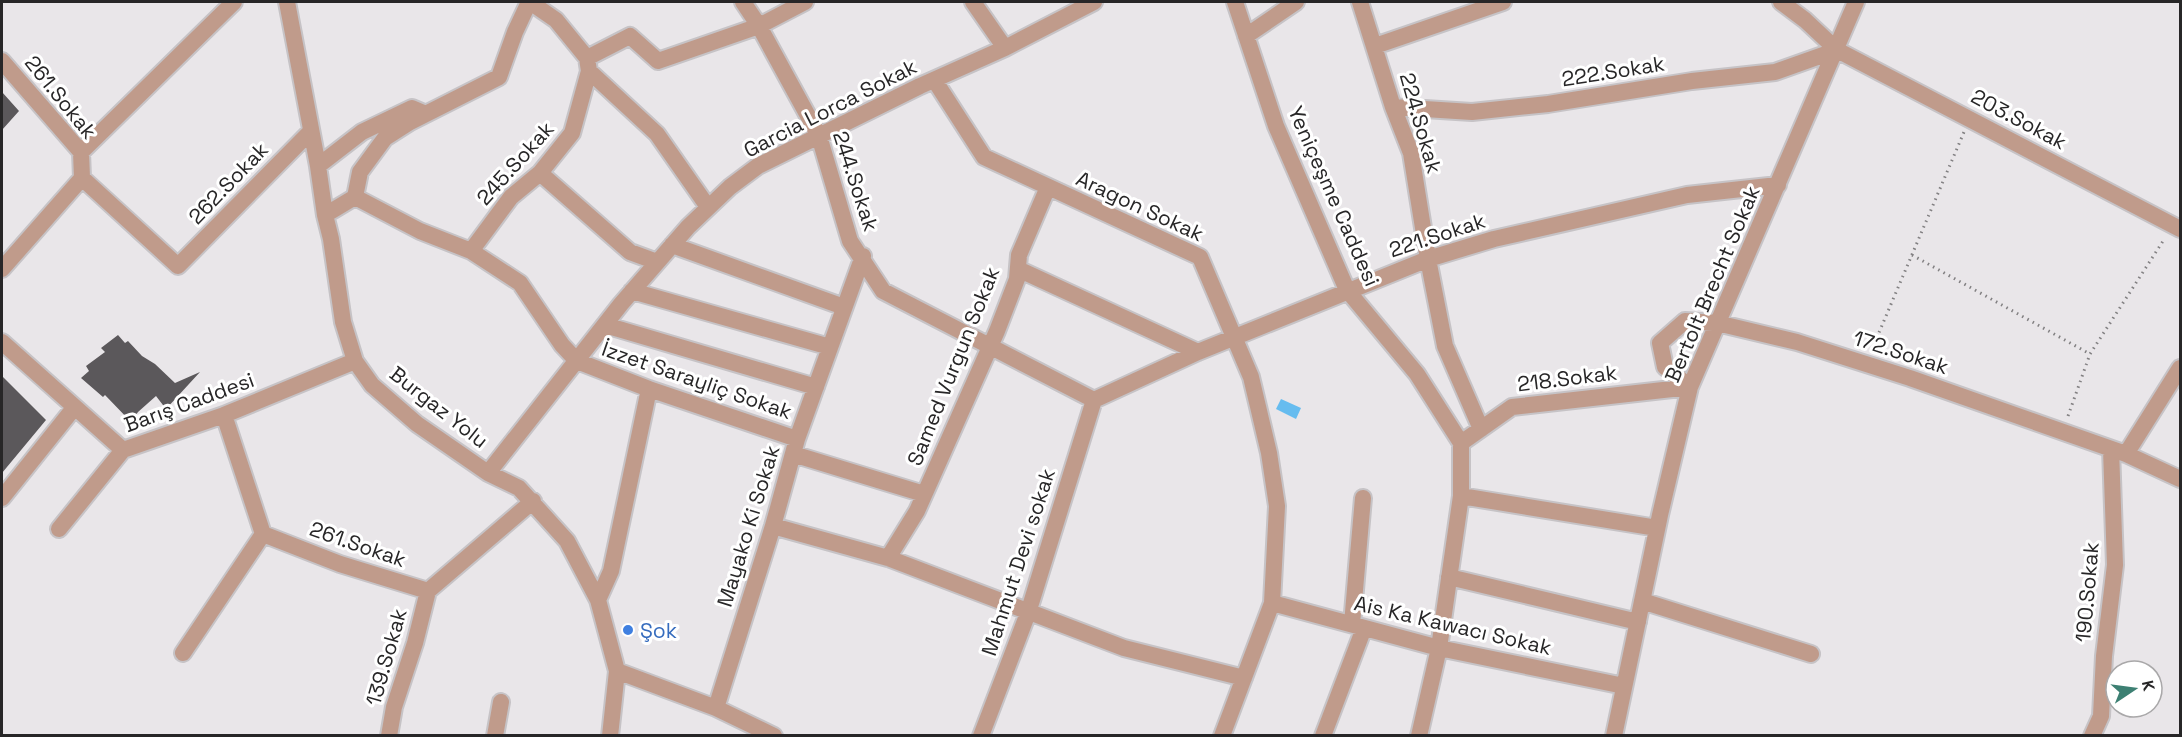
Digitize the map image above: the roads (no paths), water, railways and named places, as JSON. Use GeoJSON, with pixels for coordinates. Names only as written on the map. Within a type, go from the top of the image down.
{"type":"FeatureCollection","features":[{"type":"Feature","properties":{"kind":"street"},"geometry":{"type":"LineString","coordinates":[[81,152],[234,2]]}},
{"type":"Feature","properties":{"kind":"street","name":"Burgaz Yolu"},"geometry":{"type":"LineString","coordinates":[[286,2],[318,166],[343,322],[356,361],[372,385],[417,424],[488,473],[519,488],[567,541],[598,600],[617,671],[610,735]]}},
{"type":"Feature","properties":{"kind":"street"},"geometry":{"type":"LineString","coordinates":[[325,215],[355,197],[360,172],[385,138],[426,114],[499,77],[515,32],[530,2],[556,20],[588,64],[657,134],[708,207]]}},
{"type":"Feature","properties":{"kind":"street","name":"244.Sokak"},"geometry":{"type":"LineString","coordinates":[[743,2],[759,26],[819,136],[850,241],[883,291],[1094,400]]}},
{"type":"Feature","properties":{"kind":"street"},"geometry":{"type":"LineString","coordinates":[[588,64],[630,36],[658,61],[759,26],[805,2]]}},
{"type":"Feature","properties":{"kind":"street"},"geometry":{"type":"LineString","coordinates":[[973,2],[1005,48]]}},
{"type":"Feature","properties":{"kind":"street","name":"Garcia Lorca Sokak"},"geometry":{"type":"LineString","coordinates":[[488,473],[657,262],[708,207],[730,187],[758,166],[1005,48],[1094,2]]}},
{"type":"Feature","properties":{"kind":"street","name":"Yeniçeşme Caddesi"},"geometry":{"type":"LineString","coordinates":[[1235,2],[1276,126],[1347,290],[1417,374],[1461,443]]}},
{"type":"Feature","properties":{"kind":"street"},"geometry":{"type":"LineString","coordinates":[[1246,36],[1296,2]]}},
{"type":"Feature","properties":{"kind":"street","name":"224.Sokak"},"geometry":{"type":"LineString","coordinates":[[1360,2],[1393,106],[1411,153],[1445,346],[1481,429]]}},
{"type":"Feature","properties":{"kind":"street"},"geometry":{"type":"LineString","coordinates":[[1375,46],[1503,2]]}},
{"type":"Feature","properties":{"kind":"street","name":"203.Sokak"},"geometry":{"type":"LineString","coordinates":[[1781,2],[1805,20],[1837,50],[2177,227]]}},
{"type":"Feature","properties":{"kind":"street","name":"Bertolt Brecht Sokak"},"geometry":{"type":"LineString","coordinates":[[1614,735],[1657,528],[1690,387],[1856,2]]}},
{"type":"Feature","properties":{"kind":"street","name":"222.Sokak"},"geometry":{"type":"LineString","coordinates":[[1393,106],[1472,112],[1548,104],[1692,81],[1775,72],[1837,50]]}},
{"type":"Feature","properties":{"kind":"street","name":"261.Sokak"},"geometry":{"type":"LineString","coordinates":[[2,61],[81,152],[82,178]]}},
{"type":"Feature","properties":{"kind":"street","name":"245.Sokak"},"geometry":{"type":"LineString","coordinates":[[471,250],[511,197],[540,173],[572,133],[588,64]]}},
{"type":"Feature","properties":{"kind":"street","name":"Aragon Sokak"},"geometry":{"type":"LineString","coordinates":[[935,81],[984,157],[1200,257],[1251,377],[1269,453],[1277,506],[1272,603],[1222,735]]}},
{"type":"Feature","properties":{"kind":"street"},"geometry":{"type":"LineString","coordinates":[[318,166],[362,132],[412,108],[426,114]]}},
{"type":"Feature","properties":{"kind":"street","name":"262.Sokak"},"geometry":{"type":"LineString","coordinates":[[82,178],[178,266],[311,131]]}},
{"type":"Feature","properties":{"kind":"street"},"geometry":{"type":"LineString","coordinates":[[540,173],[630,252],[657,262]]}},
{"type":"Feature","properties":{"kind":"street"},"geometry":{"type":"LineString","coordinates":[[2,269],[82,178]]}},
{"type":"Feature","properties":{"kind":"street","name":"221.Sokak"},"geometry":{"type":"LineString","coordinates":[[1094,400],[1198,352],[1428,259],[1494,239],[1687,195],[1778,185]]}},
{"type":"Feature","properties":{"kind":"street","name":"Samed Vurgun Sokak"},"geometry":{"type":"LineString","coordinates":[[888,558],[917,511],[990,346],[1017,279],[1019,255],[1048,187]]}},
{"type":"Feature","properties":{"kind":"street","name":"İzzet Sarayliç Sokak"},"geometry":{"type":"LineString","coordinates":[[355,197],[420,231],[471,250],[520,283],[562,345],[577,361],[924,494]]}},
{"type":"Feature","properties":{"kind":"street"},"geometry":{"type":"LineString","coordinates":[[672,245],[844,308]]}},
{"type":"Feature","properties":{"kind":"street","name":"Mayako Ki Sokak"},"geometry":{"type":"LineString","coordinates":[[716,708],[773,526],[795,446],[862,257]]}},
{"type":"Feature","properties":{"kind":"street"},"geometry":{"type":"LineString","coordinates":[[1018,269],[1198,352]]}},
{"type":"Feature","properties":{"kind":"street"},"geometry":{"type":"LineString","coordinates":[[633,291],[830,347]]}},
{"type":"Feature","properties":{"kind":"street","name":"172.Sokak"},"geometry":{"type":"LineString","coordinates":[[1690,387],[1665,367],[1660,343],[1684,321],[1717,323],[1797,342],[1866,364],[2119,452],[2181,479]]}},
{"type":"Feature","properties":{"kind":"street"},"geometry":{"type":"LineString","coordinates":[[605,326],[816,387]]}},
{"type":"Feature","properties":{"kind":"street","name":"Barış Caddesi"},"geometry":{"type":"LineString","coordinates":[[2,342],[123,450],[224,415],[356,361]]}},
{"type":"Feature","properties":{"kind":"street"},"geometry":{"type":"LineString","coordinates":[[2119,452],[2181,368]]}},
{"type":"Feature","properties":{"kind":"street","name":"218.Sokak"},"geometry":{"type":"LineString","coordinates":[[1461,443],[1512,406],[1690,387]]}},
{"type":"Feature","properties":{"kind":"street"},"geometry":{"type":"LineString","coordinates":[[598,600],[611,571],[649,389]]}},
{"type":"Feature","properties":{"kind":"street","name":"Mahmut Devi sokak"},"geometry":{"type":"LineString","coordinates":[[981,735],[1028,613],[1094,400]]}},
{"type":"Feature","properties":{"kind":"street"},"geometry":{"type":"LineString","coordinates":[[2,498],[74,408]]}},
{"type":"Feature","properties":{"kind":"street"},"geometry":{"type":"LineString","coordinates":[[183,653],[263,534],[224,415]]}},
{"type":"Feature","properties":{"kind":"street"},"geometry":{"type":"LineString","coordinates":[[1419,735],[1438,648],[1461,496],[1461,443]]}},
{"type":"Feature","properties":{"kind":"street"},"geometry":{"type":"LineString","coordinates":[[59,529],[123,450]]}},
{"type":"Feature","properties":{"kind":"street","name":"190.Sokak"},"geometry":{"type":"LineString","coordinates":[[2092,735],[2101,716],[2104,656],[2115,565],[2119,452]]}},
{"type":"Feature","properties":{"kind":"street"},"geometry":{"type":"LineString","coordinates":[[1461,496],[1657,528]]}},
{"type":"Feature","properties":{"kind":"street"},"geometry":{"type":"LineString","coordinates":[[1323,735],[1358,626],[1363,498]]}},
{"type":"Feature","properties":{"kind":"street"},"geometry":{"type":"LineString","coordinates":[[428,591],[533,501]]}},
{"type":"Feature","properties":{"kind":"street"},"geometry":{"type":"LineString","coordinates":[[773,526],[888,558],[1124,648],[1244,678]]}},
{"type":"Feature","properties":{"kind":"street","name":"261.Sokak"},"geometry":{"type":"LineString","coordinates":[[263,534],[340,564],[428,591]]}},
{"type":"Feature","properties":{"kind":"street"},"geometry":{"type":"LineString","coordinates":[[1449,577],[1638,622]]}},
{"type":"Feature","properties":{"kind":"street","name":"139.Sokak"},"geometry":{"type":"LineString","coordinates":[[389,735],[394,707],[415,643],[428,591]]}},
{"type":"Feature","properties":{"kind":"street"},"geometry":{"type":"LineString","coordinates":[[1642,601],[1811,654]]}},
{"type":"Feature","properties":{"kind":"street","name":"Ais Ka Kawacı Sokak"},"geometry":{"type":"LineString","coordinates":[[1272,603],[1438,648],[1624,686]]}},
{"type":"Feature","properties":{"kind":"street"},"geometry":{"type":"LineString","coordinates":[[617,671],[716,708],[774,735]]}},
{"type":"Feature","properties":{"kind":"street"},"geometry":{"type":"LineString","coordinates":[[495,735],[501,702]]}},
{"type":"Feature","properties":{"kind":"water"},"geometry":{"type":"Polygon","coordinates":[[[1281,399],[1301,408],[1296,419],[1276,409],[1281,399]]]}},
{"type":"Feature","properties":{"kind":"place","name":"Şok"},"geometry":{"type":"Point","coordinates":[628,630]}}]}
